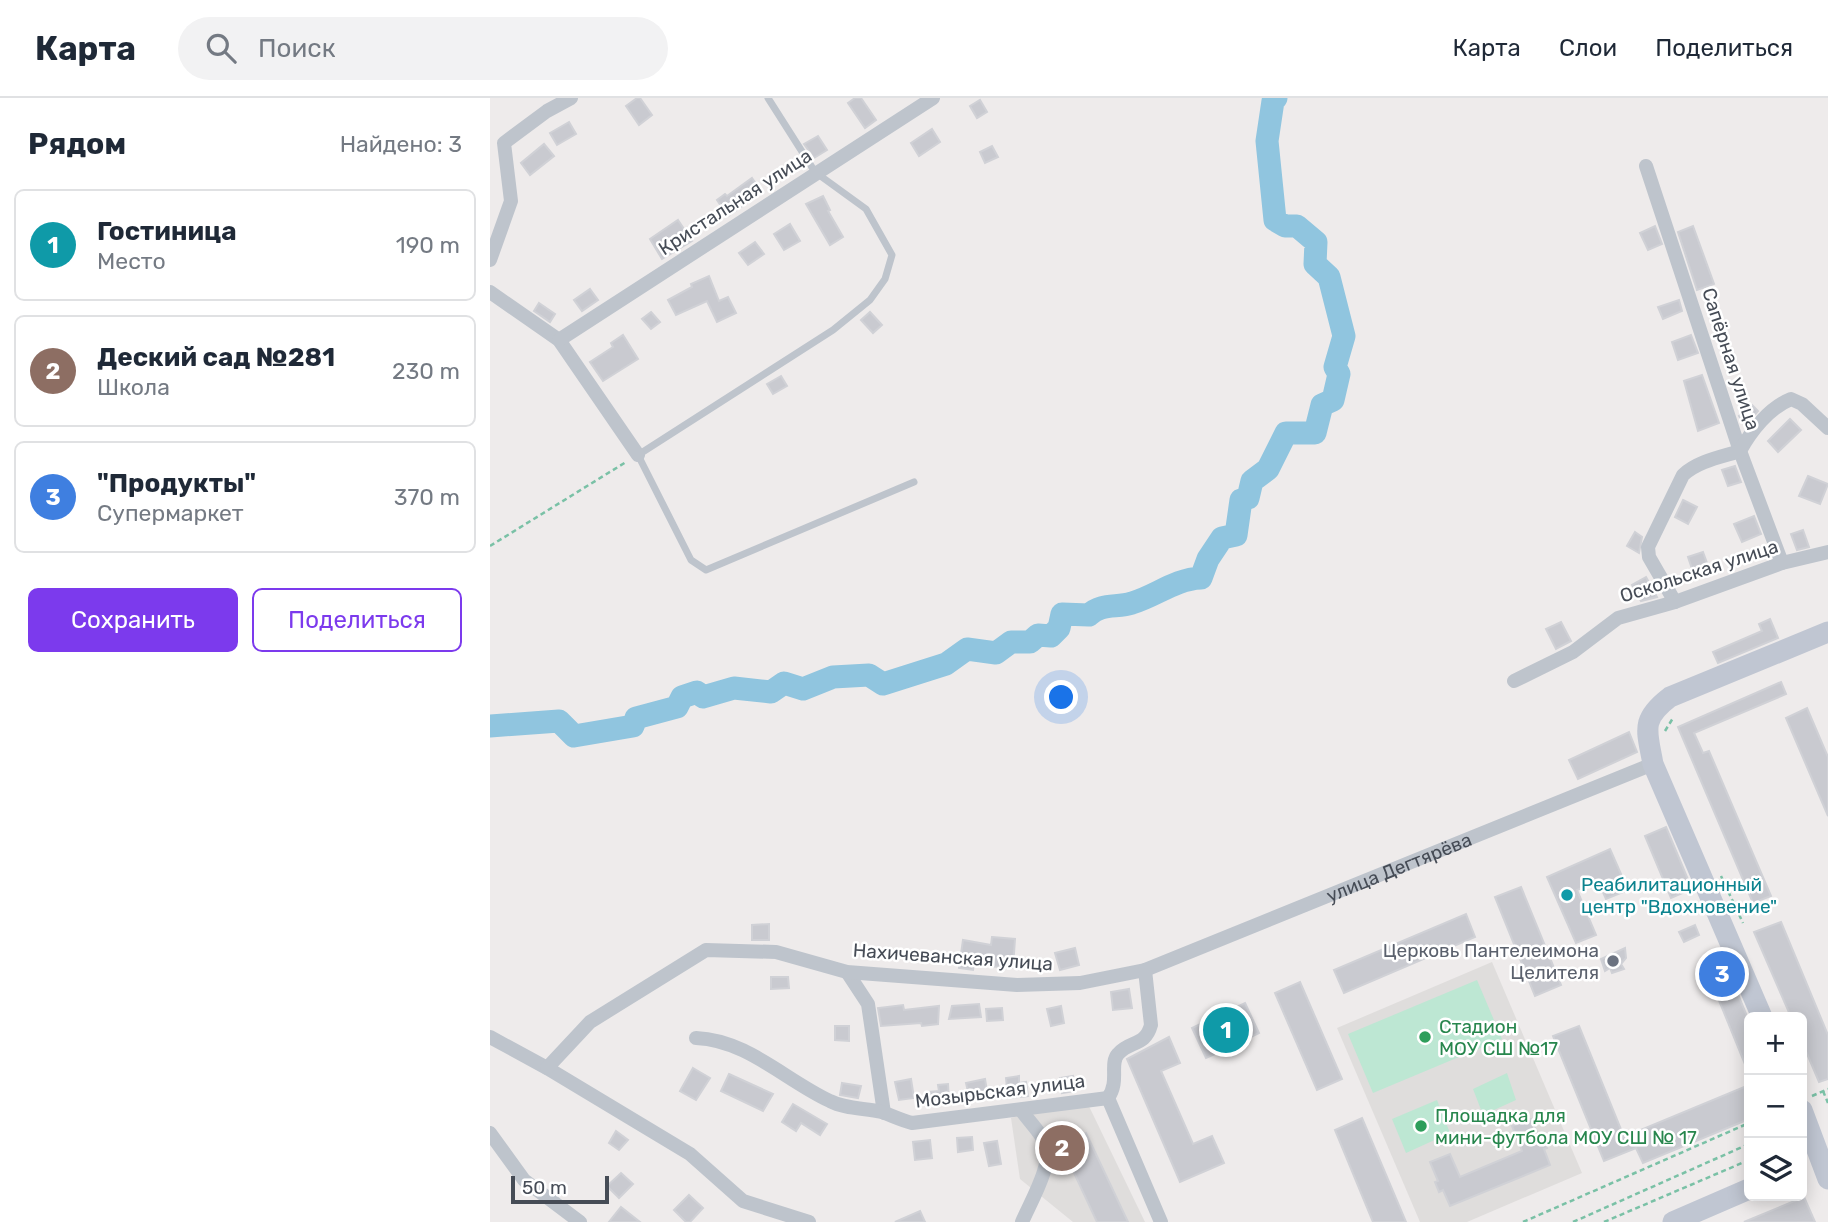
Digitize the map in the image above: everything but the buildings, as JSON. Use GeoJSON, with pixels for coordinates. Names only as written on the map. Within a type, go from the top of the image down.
{"type":"FeatureCollection","features":[{"type":"Feature","properties":{"kind":"street"},"geometry":{"type":"LineString","coordinates":[[490,260],[511,201],[504,142],[547,111],[571,98]]}},
{"type":"Feature","properties":{"kind":"street","name":"Кристальная улица"},"geometry":{"type":"LineString","coordinates":[[559,340],[933,98]]}},
{"type":"Feature","properties":{"kind":"street","name":"Сапёрная улица"},"geometry":{"type":"LineString","coordinates":[[1646,166],[1740,451],[1782,563]]}},
{"type":"Feature","properties":{"kind":"street"},"geometry":{"type":"LineString","coordinates":[[490,292],[559,340],[638,455]]}},
{"type":"Feature","properties":{"kind":"street"},"geometry":{"type":"LineString","coordinates":[[1675,602],[1649,557],[1648,547],[1683,475],[1690,468],[1740,451],[1751,432],[1784,402],[1791,399],[1802,404],[1828,428]]}},
{"type":"Feature","properties":{"kind":"street","name":"Оскольская улица"},"geometry":{"type":"LineString","coordinates":[[1514,681],[1573,652],[1618,618],[1675,602],[1782,563],[1828,552]]}},
{"type":"Feature","properties":{"kind":"street"},"geometry":{"type":"LineString","coordinates":[[1760,1012],[1653,764],[1646,726],[1654,709],[1672,706],[1828,632]]}},
{"type":"Feature","properties":{"kind":"street","name":"улица Дегтярёва"},"geometry":{"type":"LineString","coordinates":[[1145,970],[1653,764]]}},
{"type":"Feature","properties":{"kind":"street","name":"Нахичеванская улица"},"geometry":{"type":"LineString","coordinates":[[547,1068],[590,1022],[706,950],[776,952],[847,972],[1017,985],[1080,983],[1145,970]]}},
{"type":"Feature","properties":{"kind":"street"},"geometry":{"type":"LineString","coordinates":[[1108,1098],[1114,1088],[1114,1059],[1119,1052],[1143,1040],[1149,1033],[1151,1025],[1145,970]]}},
{"type":"Feature","properties":{"kind":"street"},"geometry":{"type":"LineString","coordinates":[[847,972],[868,1004],[884,1113]]}},
{"type":"Feature","properties":{"kind":"street"},"geometry":{"type":"LineString","coordinates":[[490,1037],[690,1154],[743,1200],[809,1222]]}},
{"type":"Feature","properties":{"kind":"street","name":"Мозырьская улица"},"geometry":{"type":"LineString","coordinates":[[696,1038],[716,1039],[737,1047],[832,1103],[884,1113],[912,1123],[1108,1098],[1161,1222]]}},
{"type":"Feature","properties":{"kind":"street"},"geometry":{"type":"LineString","coordinates":[[1021,1110],[1046,1143],[1048,1156],[1046,1168],[1022,1222]]}},
{"type":"Feature","properties":{"kind":"street"},"geometry":{"type":"LineString","coordinates":[[490,1133],[524,1180],[580,1222]]}},
{"type":"Feature","properties":{"kind":"street"},"geometry":{"type":"LineString","coordinates":[[1807,1138],[1811,1162],[1828,1179]]}},
{"type":"Feature","properties":{"kind":"street"},"geometry":{"type":"LineString","coordinates":[[1673,1222],[1744,1191]]}},
{"type":"Feature","properties":{"kind":"lane"},"geometry":{"type":"LineString","coordinates":[[768,98],[815,172],[866,209],[892,256],[886,279],[870,300],[833,330],[638,455],[691,560],[706,570],[914,482]]}},
{"type":"Feature","properties":{"kind":"path"},"geometry":{"type":"LineString","coordinates":[[490,546],[638,455]]}},
{"type":"Feature","properties":{"kind":"path"},"geometry":{"type":"LineString","coordinates":[[1666,740],[1665,731],[1672,706]]}},
{"type":"Feature","properties":{"kind":"path"},"geometry":{"type":"LineString","coordinates":[[1720,874],[1743,923]]}},
{"type":"Feature","properties":{"kind":"path"},"geometry":{"type":"LineString","coordinates":[[1807,1098],[1828,1089]]}},
{"type":"Feature","properties":{"kind":"path"},"geometry":{"type":"LineString","coordinates":[[1823,1091],[1828,1103]]}},
{"type":"Feature","properties":{"kind":"path"},"geometry":{"type":"LineString","coordinates":[[1523,1222],[1744,1125]]}},
{"type":"Feature","properties":{"kind":"path"},"geometry":{"type":"LineString","coordinates":[[1573,1222],[1744,1146]]}},
{"type":"Feature","properties":{"kind":"path"},"geometry":{"type":"LineString","coordinates":[[1604,1222],[1744,1162]]}},
{"type":"Feature","properties":{"kind":"shaded area"},"geometry":{"type":"Polygon","coordinates":[[[1492,962],[1582,1173],[1467,1222],[1420,1222],[1337,1028],[1492,962]]]}},
{"type":"Feature","properties":{"kind":"shaded area"},"geometry":{"type":"Polygon","coordinates":[[[1085,1098],[1145,1222],[1073,1222],[1020,1179],[1011,1118],[1085,1098]]]}},
{"type":"Feature","properties":{"kind":"green space","name":"Стадион МОУ СШ №17"},"geometry":{"type":"Polygon","coordinates":[[[1477,980],[1502,1039],[1373,1093],[1348,1034],[1477,980]]]}},
{"type":"Feature","properties":{"kind":"green space"},"geometry":{"type":"Polygon","coordinates":[[[1507,1073],[1516,1100],[1483,1115],[1473,1089],[1507,1073]]]}},
{"type":"Feature","properties":{"kind":"green space","name":"Площадка для мини-футбола МОУ СШ № 17"},"geometry":{"type":"Polygon","coordinates":[[[1437,1100],[1450,1133],[1406,1153],[1392,1119],[1437,1100]]]}},
{"type":"Feature","properties":{"kind":"waterway"},"geometry":{"type":"LineString","coordinates":[[490,726],[559,721],[574,736],[633,726],[636,718],[677,707],[682,697],[697,692],[703,697],[734,688],[771,692],[784,683],[803,689],[833,677],[869,675],[883,684],[946,664],[967,649],[996,653],[1011,642],[1030,642],[1038,635],[1051,636],[1059,628],[1062,614],[1089,615],[1104,607],[1132,603],[1183,581],[1201,578],[1208,559],[1222,538],[1236,535],[1241,500],[1248,498],[1252,481],[1268,469],[1286,433],[1315,433],[1322,405],[1333,400],[1339,374],[1335,367],[1344,336],[1329,277],[1315,264],[1316,242],[1297,226],[1285,226],[1275,220],[1267,141],[1273,101],[1276,98]]}},
{"type":"Feature","properties":{"kind":"place","name":"Реабилитационный центр \"Вдохновение\""},"geometry":{"type":"Point","coordinates":[1567,895]}},
{"type":"Feature","properties":{"kind":"place","name":"Церковь Пантелеимона Целителя"},"geometry":{"type":"Point","coordinates":[1613,961]}},
{"type":"Feature","properties":{"kind":"place","name":"\"Продукты\""},"geometry":{"type":"Point","coordinates":[1722,974]}},
{"type":"Feature","properties":{"kind":"place","name":"Гостиница"},"geometry":{"type":"Point","coordinates":[1226,1030]}},
{"type":"Feature","properties":{"kind":"place","name":"Стадион МОУ СШ №17"},"geometry":{"type":"Point","coordinates":[1425,1037]}},
{"type":"Feature","properties":{"kind":"place","name":"Площадка для мини-футбола МОУ СШ № 17"},"geometry":{"type":"Point","coordinates":[1421,1126]}},
{"type":"Feature","properties":{"kind":"place","name":"Деский сад №281"},"geometry":{"type":"Point","coordinates":[1062,1148]}}]}
